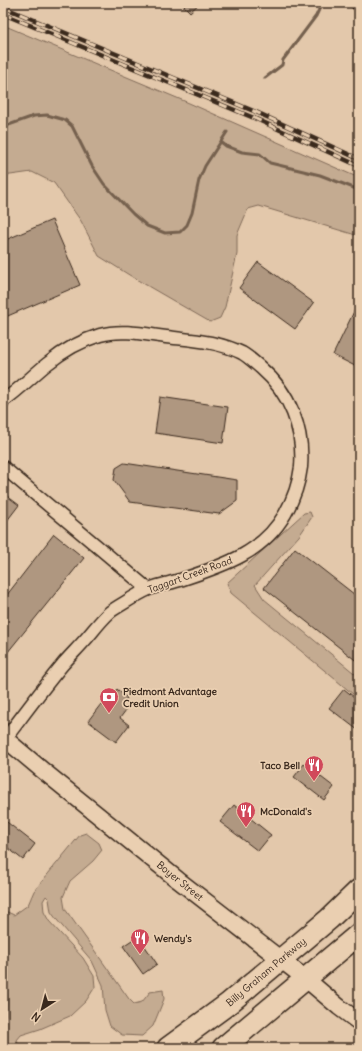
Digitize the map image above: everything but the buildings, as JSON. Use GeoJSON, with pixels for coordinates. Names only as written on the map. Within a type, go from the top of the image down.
{"type":"FeatureCollection","features":[{"type":"Feature","properties":{"kind":"highway","name":"Billy Graham Parkway"},"geometry":{"type":"LineString","coordinates":[[168,1048],[228,1004],[329,919],[359,890]]}},
{"type":"Feature","properties":{"kind":"highway"},"geometry":{"type":"LineString","coordinates":[[223,1048],[359,934]]}},
{"type":"Feature","properties":{"kind":"main road","name":"Boyer Street"},"geometry":{"type":"LineString","coordinates":[[4,738],[178,880],[359,1022]]}},
{"type":"Feature","properties":{"kind":"street","name":"Taggart Creek Road"},"geometry":{"type":"LineString","coordinates":[[3,402],[63,351],[79,342],[102,334],[118,332],[209,342],[242,353],[266,372],[278,386],[288,401],[295,417],[299,431],[301,450],[297,487],[290,506],[281,521],[259,545],[222,566],[148,589],[110,612],[64,663],[4,738]]}},
{"type":"Feature","properties":{"kind":"street"},"geometry":{"type":"LineString","coordinates":[[3,466],[148,589]]}},
{"type":"Feature","properties":{"kind":"shaded area"},"geometry":{"type":"Polygon","coordinates":[[[3,25],[189,103],[359,178],[359,236],[259,206],[248,209],[237,235],[237,254],[225,307],[220,318],[210,322],[134,278],[99,256],[81,221],[54,183],[32,172],[3,176],[3,25]]]}},
{"type":"Feature","properties":{"kind":"shaded area"},"geometry":{"type":"Polygon","coordinates":[[[310,512],[312,517],[299,536],[255,585],[264,599],[359,677],[359,699],[231,593],[227,583],[304,513],[310,512]]]}},
{"type":"Feature","properties":{"kind":"shaded area"},"geometry":{"type":"Polygon","coordinates":[[[86,833],[99,843],[102,850],[93,861],[70,881],[63,897],[65,909],[134,1004],[142,1002],[150,992],[163,990],[164,999],[153,1026],[142,1036],[122,1035],[110,1026],[105,1010],[103,985],[92,961],[51,912],[49,899],[46,896],[43,901],[44,912],[49,921],[83,958],[94,976],[95,987],[86,1001],[70,1016],[40,1029],[21,1035],[17,1040],[19,1048],[3,1048],[3,1025],[6,1015],[7,995],[3,987],[3,910],[14,915],[28,905],[34,891],[80,835],[86,833]]]}},
{"type":"Feature","properties":{"kind":"waterway"},"geometry":{"type":"LineString","coordinates":[[265,78],[282,65],[283,60],[316,16],[322,3]]}},
{"type":"Feature","properties":{"kind":"waterway"},"geometry":{"type":"LineString","coordinates":[[3,127],[34,116],[47,115],[65,120],[72,126],[92,166],[104,184],[147,226],[165,233],[180,232],[187,225],[192,213],[199,180],[205,166],[227,132]]}},
{"type":"Feature","properties":{"kind":"waterway"},"geometry":{"type":"LineString","coordinates":[[221,142],[226,146],[242,152],[260,154],[270,163],[320,175],[359,190]]}},
{"type":"Feature","properties":{"kind":"railway"},"geometry":{"type":"LineString","coordinates":[[3,7],[256,112],[359,159]]}},
{"type":"Feature","properties":{"kind":"railway"},"geometry":{"type":"LineString","coordinates":[[3,14],[254,118],[359,166]]}},
{"type":"Feature","properties":{"kind":"place","name":"Piedmont Advantage Credit Union"},"geometry":{"type":"Point","coordinates":[109,714]}},
{"type":"Feature","properties":{"kind":"place","name":"Taco Bell"},"geometry":{"type":"Point","coordinates":[314,782]}},
{"type":"Feature","properties":{"kind":"place","name":"McDonald's"},"geometry":{"type":"Point","coordinates":[246,828]}},
{"type":"Feature","properties":{"kind":"place","name":"Wendy's"},"geometry":{"type":"Point","coordinates":[140,955]}}]}
